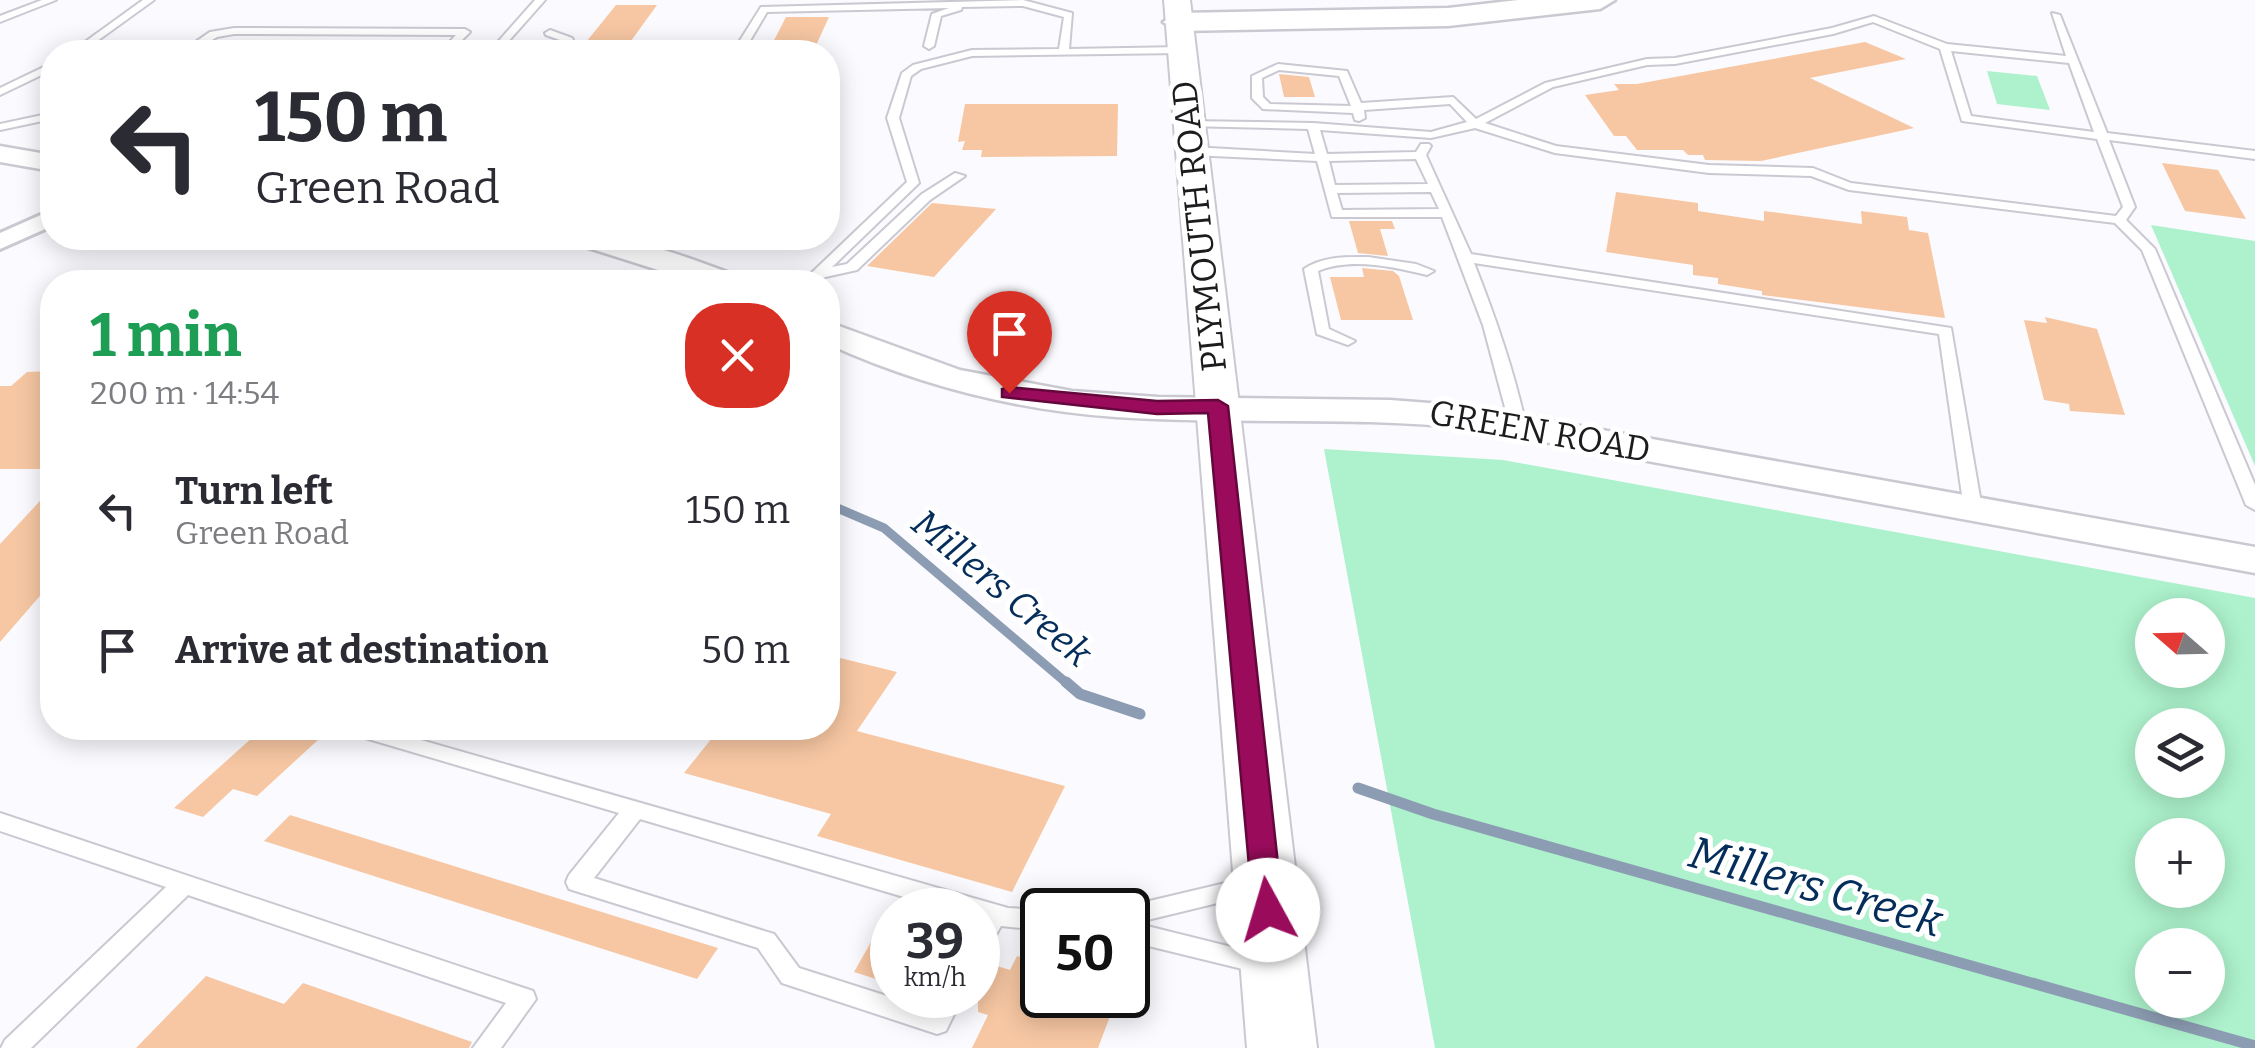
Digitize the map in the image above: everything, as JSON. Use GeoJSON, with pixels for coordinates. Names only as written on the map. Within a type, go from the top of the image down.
{"type":"FeatureCollection","features":[{"type":"Feature","properties":{"kind":"highway"},"geometry":{"type":"LineString","coordinates":[[1179,24],[1448,17],[1600,0]]}},
{"type":"Feature","properties":{"kind":"main road","name":"PLYMOUTH ROAD"},"geometry":{"type":"LineString","coordinates":[[1179,24],[1282,1048]]}},
{"type":"Feature","properties":{"kind":"street"},"geometry":{"type":"LineString","coordinates":[[0,154],[40,162]]}},
{"type":"Feature","properties":{"kind":"street"},"geometry":{"type":"LineString","coordinates":[[0,242],[40,223]]}},
{"type":"Feature","properties":{"kind":"street"},"geometry":{"type":"LineString","coordinates":[[633,250],[691,270]]}},
{"type":"Feature","properties":{"kind":"street","name":"GREEN ROAD"},"geometry":{"type":"LineString","coordinates":[[840,337],[891,360],[1009,393],[1157,408],[1356,406],[1518,426],[2255,560]]}},
{"type":"Feature","properties":{"kind":"lane"},"geometry":{"type":"LineString","coordinates":[[0,19],[51,0]]}},
{"type":"Feature","properties":{"kind":"lane"},"geometry":{"type":"LineString","coordinates":[[93,40],[149,0]]}},
{"type":"Feature","properties":{"kind":"lane"},"geometry":{"type":"LineString","coordinates":[[505,40],[540,0]]}},
{"type":"Feature","properties":{"kind":"lane"},"geometry":{"type":"LineString","coordinates":[[745,40],[764,9],[1024,3],[1069,15],[1064,51]]}},
{"type":"Feature","properties":{"kind":"lane"},"geometry":{"type":"LineString","coordinates":[[929,46],[936,16],[943,10],[1024,8]]}},
{"type":"Feature","properties":{"kind":"lane"},"geometry":{"type":"LineString","coordinates":[[2055,15],[2129,207],[2119,220]]}},
{"type":"Feature","properties":{"kind":"lane"},"geometry":{"type":"LineString","coordinates":[[1190,137],[1313,126],[1431,135],[1475,124],[1548,85],[1874,19],[1944,46],[2073,60]]}},
{"type":"Feature","properties":{"kind":"lane"},"geometry":{"type":"LineString","coordinates":[[822,270],[913,183],[893,118],[906,75],[946,56],[1064,51],[1179,24]]}},
{"type":"Feature","properties":{"kind":"lane"},"geometry":{"type":"LineString","coordinates":[[205,40],[234,31],[464,32],[456,40]]}},
{"type":"Feature","properties":{"kind":"lane"},"geometry":{"type":"LineString","coordinates":[[550,33],[568,40]]}},
{"type":"Feature","properties":{"kind":"lane"},"geometry":{"type":"LineString","coordinates":[[1944,46],[1966,119],[2255,155]]}},
{"type":"Feature","properties":{"kind":"lane"},"geometry":{"type":"LineString","coordinates":[[1658,71],[1675,62]]}},
{"type":"Feature","properties":{"kind":"lane"},"geometry":{"type":"LineString","coordinates":[[1357,128],[1358,108],[1348,77],[1334,70],[1292,67],[1270,68],[1257,76],[1260,103],[1273,109],[1358,108],[1452,100],[1475,124],[1555,148],[1710,169],[1813,172],[1849,186],[2119,220],[2148,249],[2255,505]]}},
{"type":"Feature","properties":{"kind":"lane"},"geometry":{"type":"LineString","coordinates":[[0,92],[40,72]]}},
{"type":"Feature","properties":{"kind":"lane"},"geometry":{"type":"LineString","coordinates":[[1599,73],[1637,75]]}},
{"type":"Feature","properties":{"kind":"lane"},"geometry":{"type":"LineString","coordinates":[[0,127],[40,119]]}},
{"type":"Feature","properties":{"kind":"lane"},"geometry":{"type":"LineString","coordinates":[[1313,126],[1337,214],[1444,213]]}},
{"type":"Feature","properties":{"kind":"lane"},"geometry":{"type":"LineString","coordinates":[[1420,155],[1431,135]]}},
{"type":"Feature","properties":{"kind":"lane"},"geometry":{"type":"LineString","coordinates":[[1190,137],[1323,158],[1420,155]]}},
{"type":"Feature","properties":{"kind":"lane"},"geometry":{"type":"LineString","coordinates":[[2228,149],[2241,142],[2255,142]]}},
{"type":"Feature","properties":{"kind":"lane"},"geometry":{"type":"LineString","coordinates":[[1420,155],[1464,258],[1512,394],[1518,426]]}},
{"type":"Feature","properties":{"kind":"lane"},"geometry":{"type":"LineString","coordinates":[[840,270],[852,267],[926,197],[960,176]]}},
{"type":"Feature","properties":{"kind":"lane"},"geometry":{"type":"LineString","coordinates":[[1332,189],[1434,188]]}},
{"type":"Feature","properties":{"kind":"lane"},"geometry":{"type":"LineString","coordinates":[[1464,258],[1946,331],[1973,508]]}},
{"type":"Feature","properties":{"kind":"lane"},"geometry":{"type":"LineString","coordinates":[[1348,340],[1322,331],[1311,269],[1326,263],[1404,263],[1428,272]]}},
{"type":"Feature","properties":{"kind":"lane"},"geometry":{"type":"LineString","coordinates":[[397,740],[906,888]]}},
{"type":"Feature","properties":{"kind":"lane"},"geometry":{"type":"LineString","coordinates":[[636,808],[577,882],[766,941],[791,976],[870,1002]]}},
{"type":"Feature","properties":{"kind":"lane"},"geometry":{"type":"LineString","coordinates":[[0,822],[524,999],[486,1048]]}},
{"type":"Feature","properties":{"kind":"lane"},"geometry":{"type":"LineString","coordinates":[[1150,910],[1265,882]]}},
{"type":"Feature","properties":{"kind":"lane"},"geometry":{"type":"LineString","coordinates":[[14,1048],[184,884]]}},
{"type":"Feature","properties":{"kind":"lane"},"geometry":{"type":"LineString","coordinates":[[1150,936],[1274,967]]}},
{"type":"Feature","properties":{"kind":"green space"},"geometry":{"type":"Polygon","coordinates":[[[1987,71],[2037,76],[2050,110],[1997,104],[1987,71]]]}},
{"type":"Feature","properties":{"kind":"green space"},"geometry":{"type":"Polygon","coordinates":[[[2151,225],[2255,241],[2255,466],[2151,225]]]}},
{"type":"Feature","properties":{"kind":"green space"},"geometry":{"type":"Polygon","coordinates":[[[1324,449],[1503,460],[2255,598],[2255,1048],[1435,1048],[1324,449]]]}},
{"type":"Feature","properties":{"kind":"building"},"geometry":{"type":"Polygon","coordinates":[[[616,5],[657,5],[632,40],[588,40],[616,5]]]}},
{"type":"Feature","properties":{"kind":"building"},"geometry":{"type":"Polygon","coordinates":[[[786,17],[829,17],[818,40],[774,40],[786,17]]]}},
{"type":"Feature","properties":{"kind":"building"},"geometry":{"type":"Polygon","coordinates":[[[1865,42],[1906,59],[1810,78],[1914,128],[1761,161],[1705,160],[1703,155],[1688,155],[1683,150],[1637,150],[1626,136],[1614,136],[1585,95],[1619,90],[1614,84],[1637,84],[1865,42]]]}},
{"type":"Feature","properties":{"kind":"building"},"geometry":{"type":"Polygon","coordinates":[[[1279,74],[1309,77],[1315,97],[1284,97],[1279,74]]]}},
{"type":"Feature","properties":{"kind":"building"},"geometry":{"type":"Polygon","coordinates":[[[965,104],[1118,104],[1117,156],[981,157],[982,150],[962,150],[965,141],[958,142],[965,104]]]}},
{"type":"Feature","properties":{"kind":"building"},"geometry":{"type":"Polygon","coordinates":[[[2162,163],[2218,170],[2246,219],[2185,211],[2162,163]]]}},
{"type":"Feature","properties":{"kind":"building"},"geometry":{"type":"Polygon","coordinates":[[[1616,192],[1698,203],[1698,211],[1764,221],[1764,211],[1862,224],[1861,211],[1907,217],[1909,230],[1928,233],[1945,318],[1762,295],[1762,291],[1718,284],[1718,278],[1693,275],[1693,265],[1606,252],[1616,192]]]}},
{"type":"Feature","properties":{"kind":"building"},"geometry":{"type":"Polygon","coordinates":[[[932,203],[996,209],[934,277],[867,266],[932,203]]]}},
{"type":"Feature","properties":{"kind":"building"},"geometry":{"type":"Polygon","coordinates":[[[1349,221],[1392,221],[1395,229],[1380,229],[1388,256],[1358,253],[1349,221]]]}},
{"type":"Feature","properties":{"kind":"building"},"geometry":{"type":"Polygon","coordinates":[[[1362,268],[1393,271],[1399,276],[1413,320],[1341,320],[1330,277],[1364,277],[1362,268]]]}},
{"type":"Feature","properties":{"kind":"building"},"geometry":{"type":"Polygon","coordinates":[[[2045,317],[2097,329],[2125,415],[2070,411],[2069,404],[2044,400],[2024,320],[2047,323],[2045,317]]]}},
{"type":"Feature","properties":{"kind":"building"},"geometry":{"type":"Polygon","coordinates":[[[40,371],[40,469],[0,469],[0,386],[11,386],[27,372],[40,371]]]}},
{"type":"Feature","properties":{"kind":"building"},"geometry":{"type":"Polygon","coordinates":[[[40,501],[40,596],[0,642],[0,544],[40,501]]]}},
{"type":"Feature","properties":{"kind":"building"},"geometry":{"type":"Polygon","coordinates":[[[840,658],[897,672],[857,731],[1065,786],[1012,892],[817,836],[831,814],[684,773],[710,740],[840,740],[840,658]]]}},
{"type":"Feature","properties":{"kind":"building"},"geometry":{"type":"Polygon","coordinates":[[[250,740],[318,740],[257,796],[233,789],[203,817],[174,808],[250,740]]]}},
{"type":"Feature","properties":{"kind":"building"},"geometry":{"type":"Polygon","coordinates":[[[290,815],[718,948],[697,979],[264,841],[290,815]]]}},
{"type":"Feature","properties":{"kind":"building"},"geometry":{"type":"Polygon","coordinates":[[[870,944],[870,977],[854,972],[870,944]]]}},
{"type":"Feature","properties":{"kind":"building"},"geometry":{"type":"Polygon","coordinates":[[[1020,957],[1020,1018],[1109,1018],[1098,1048],[972,1048],[987,1018],[1000,1018],[1000,967],[1010,970],[1020,957]]]}},
{"type":"Feature","properties":{"kind":"building"},"geometry":{"type":"Polygon","coordinates":[[[206,976],[284,1004],[303,983],[472,1042],[469,1048],[136,1048],[206,976]]]}},
{"type":"Feature","properties":{"kind":"waterway","name":"Millers Creek"},"geometry":{"type":"LineString","coordinates":[[840,509],[884,528],[1069,685]]}},
{"type":"Feature","properties":{"kind":"waterway","name":"Millers Creek"},"geometry":{"type":"LineString","coordinates":[[1066,682],[1080,694],[1140,714]]}},
{"type":"Feature","properties":{"kind":"waterway","name":"Millers Creek"},"geometry":{"type":"LineString","coordinates":[[1358,788],[1433,814],[2255,1046]]}},
{"type":"Feature","properties":{"kind":"route"},"geometry":{"type":"LineString","coordinates":[[1009,393],[1157,408],[1218,406],[1268,910]]}}]}
